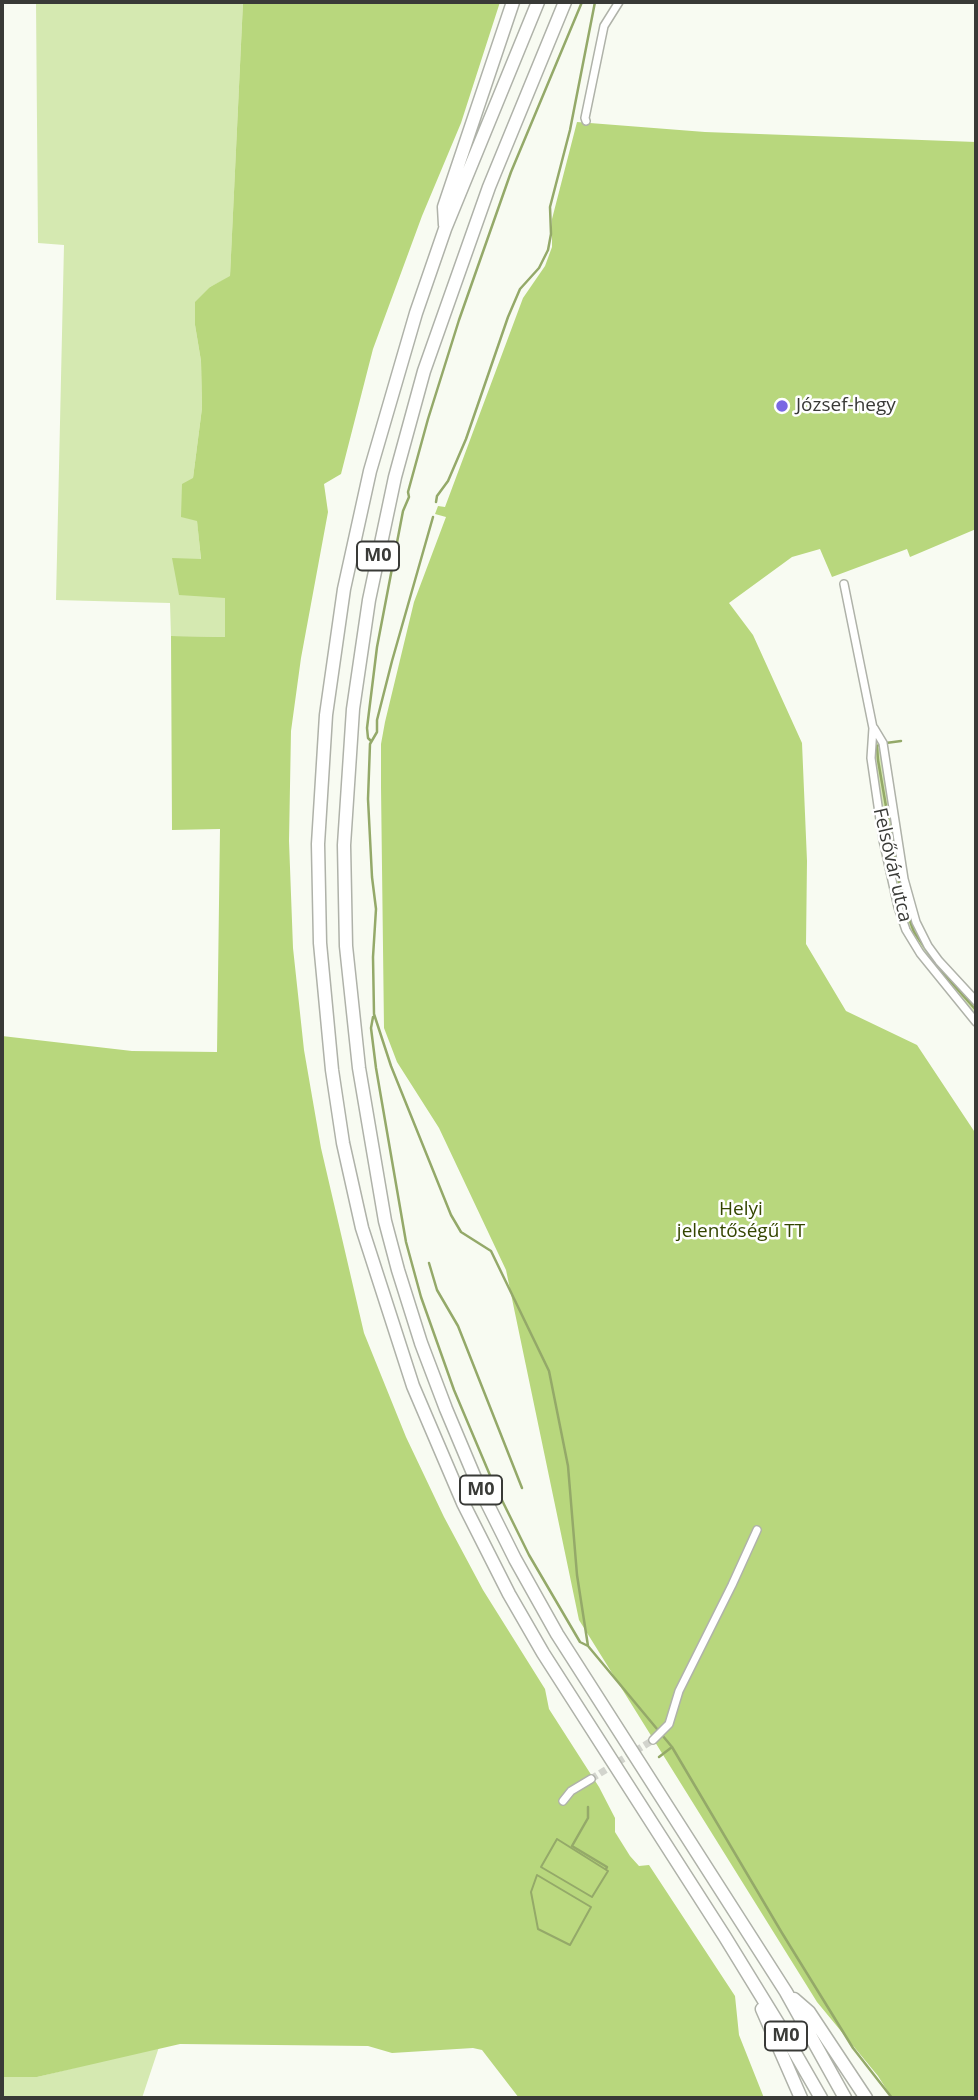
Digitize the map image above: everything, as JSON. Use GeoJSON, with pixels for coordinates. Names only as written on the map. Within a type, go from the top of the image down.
{"type":"FeatureCollection","features":[{"type":"Feature","properties":{"kind":"highway"},"geometry":{"type":"LineString","coordinates":[[445,229],[444,207],[513,2]]}},
{"type":"Feature","properties":{"kind":"highway","name":"M0"},"geometry":{"type":"LineString","coordinates":[[538,2],[445,229],[401,360],[370,471],[344,589],[330,679],[320,780],[318,898],[323,989],[341,1131],[362,1227],[389,1316],[429,1427],[468,1515],[543,1653],[749,1976],[821,2098]]}},
{"type":"Feature","properties":{"kind":"highway","name":"M0"},"geometry":{"type":"LineString","coordinates":[[565,2],[484,199],[443,315],[410,420],[384,525],[361,644],[349,746],[344,896],[350,991],[370,1139],[395,1258],[421,1343],[478,1485],[520,1568],[564,1645],[786,1992],[845,2098]]}},
{"type":"Feature","properties":{"kind":"highway"},"geometry":{"type":"LineString","coordinates":[[749,1976],[801,2098]]}},
{"type":"Feature","properties":{"kind":"highway"},"geometry":{"type":"LineString","coordinates":[[786,1992],[809,2012],[866,2098]]}},
{"type":"Feature","properties":{"kind":"street"},"geometry":{"type":"LineString","coordinates":[[586,121],[604,26],[618,2]]}},
{"type":"Feature","properties":{"kind":"street","name":"Felsővár utca"},"geometry":{"type":"LineString","coordinates":[[844,584],[873,728],[872,758],[883,840],[902,921],[920,953],[976,1022]]}},
{"type":"Feature","properties":{"kind":"street","name":"Felsővár utca"},"geometry":{"type":"LineString","coordinates":[[873,728],[883,743],[904,879],[916,922],[939,961],[976,1001]]}},
{"type":"Feature","properties":{"kind":"street"},"geometry":{"type":"LineString","coordinates":[[653,1740],[668,1724],[680,1691],[757,1530]]}},
{"type":"Feature","properties":{"kind":"street"},"geometry":{"type":"LineString","coordinates":[[563,1801],[571,1791],[591,1779]]}},
{"type":"Feature","properties":{"kind":"shaded area"},"geometry":{"type":"Polygon","coordinates":[[[36,2],[243,2],[230,277],[210,287],[195,325],[201,361],[202,408],[193,478],[201,560],[173,559],[225,597],[225,637],[171,636],[170,603],[56,600],[64,245],[38,243],[36,2]]]}},
{"type":"Feature","properties":{"kind":"shaded area"},"geometry":{"type":"Polygon","coordinates":[[[879,741],[893,831],[891,833],[887,832],[883,825],[875,749],[875,744],[879,741]]]}},
{"type":"Feature","properties":{"kind":"shaded area"},"geometry":{"type":"Polygon","coordinates":[[[890,840],[895,840],[904,891],[942,967],[976,1004],[976,1017],[941,976],[910,932],[901,907],[887,844],[890,840]]]}},
{"type":"Feature","properties":{"kind":"shaded area"},"geometry":{"type":"Polygon","coordinates":[[[557,1839],[608,1871],[592,1897],[541,1867],[557,1839]]]}},
{"type":"Feature","properties":{"kind":"shaded area"},"geometry":{"type":"Polygon","coordinates":[[[537,1875],[591,1907],[570,1945],[538,1929],[531,1892],[537,1875]]]}},
{"type":"Feature","properties":{"kind":"shaded area"},"geometry":{"type":"Polygon","coordinates":[[[159,2047],[142,2098],[2,2098],[2,2077],[37,2077],[159,2047]]]}},
{"type":"Feature","properties":{"kind":"green space"},"geometry":{"type":"Polygon","coordinates":[[[243,2],[500,2],[461,123],[422,216],[373,349],[341,474],[324,484],[328,512],[301,658],[291,731],[289,841],[293,948],[304,1050],[321,1148],[364,1333],[406,1437],[483,1590],[545,1689],[549,1709],[599,1787],[615,1818],[615,1832],[639,1866],[649,1865],[735,1996],[739,2035],[764,2098],[519,2098],[482,2050],[473,2048],[392,2053],[368,2046],[180,2044],[37,2077],[2,2077],[2,1036],[132,1051],[217,1052],[220,829],[172,830],[171,636],[225,637],[225,598],[179,595],[172,558],[201,559],[197,521],[181,517],[182,484],[193,478],[202,408],[195,302],[210,287],[230,276],[243,2]]]}},
{"type":"Feature","properties":{"kind":"green space","name":"Helyi jelentőségű TT"},"geometry":{"type":"Polygon","coordinates":[[[577,122],[705,132],[976,142],[976,529],[910,557],[907,549],[832,577],[820,549],[792,557],[729,603],[753,635],[802,743],[807,861],[806,944],[846,1011],[917,1045],[976,1134],[976,2098],[892,2098],[878,2076],[817,2002],[579,1620],[506,1270],[439,1128],[397,1062],[384,1028],[381,744],[385,722],[414,602],[446,517],[435,514],[438,506],[445,507],[523,298],[545,266],[552,247],[552,219],[577,122]]]}},
{"type":"Feature","properties":{"kind":"waterway"},"geometry":{"type":"LineString","coordinates":[[371,741],[367,728],[377,647],[403,511],[409,497],[408,492],[428,419],[459,320],[511,172],[582,2]]}},
{"type":"Feature","properties":{"kind":"waterway"},"geometry":{"type":"LineString","coordinates":[[436,502],[466,439],[520,289],[539,268],[548,250],[551,234],[550,207],[570,130],[595,2]]}},
{"type":"Feature","properties":{"kind":"waterway"},"geometry":{"type":"LineString","coordinates":[[433,517],[392,661],[377,720],[377,732],[370,744],[368,799],[376,909],[374,1014],[391,1066],[451,1215],[461,1232],[491,1251],[549,1371],[568,1466],[577,1575],[588,1646]]}},
{"type":"Feature","properties":{"kind":"waterway"},"geometry":{"type":"LineString","coordinates":[[886,743],[901,741]]}},
{"type":"Feature","properties":{"kind":"waterway"},"geometry":{"type":"LineString","coordinates":[[881,744],[877,746],[878,760],[902,899],[914,932],[942,972],[976,1010]]}},
{"type":"Feature","properties":{"kind":"waterway"},"geometry":{"type":"LineString","coordinates":[[373,1017],[371,1028],[376,1068],[406,1242],[421,1297],[454,1390],[492,1480],[529,1555],[580,1642],[588,1646],[672,1747],[659,1757]]}},
{"type":"Feature","properties":{"kind":"waterway"},"geometry":{"type":"LineString","coordinates":[[429,1263],[437,1290],[458,1326],[522,1488]]}},
{"type":"Feature","properties":{"kind":"waterway"},"geometry":{"type":"LineString","coordinates":[[672,1747],[853,2048],[892,2098]]}},
{"type":"Feature","properties":{"kind":"waterway"},"geometry":{"type":"LineString","coordinates":[[588,1807],[588,1818],[572,1846],[607,1867],[606,1869]]}},
{"type":"Feature","properties":{"kind":"tunnel"},"geometry":{"type":"LineString","coordinates":[[591,1779],[653,1740]]}},
{"type":"Feature","properties":{"kind":"place","name":"József-hegy"},"geometry":{"type":"Point","coordinates":[782,406]}}]}
